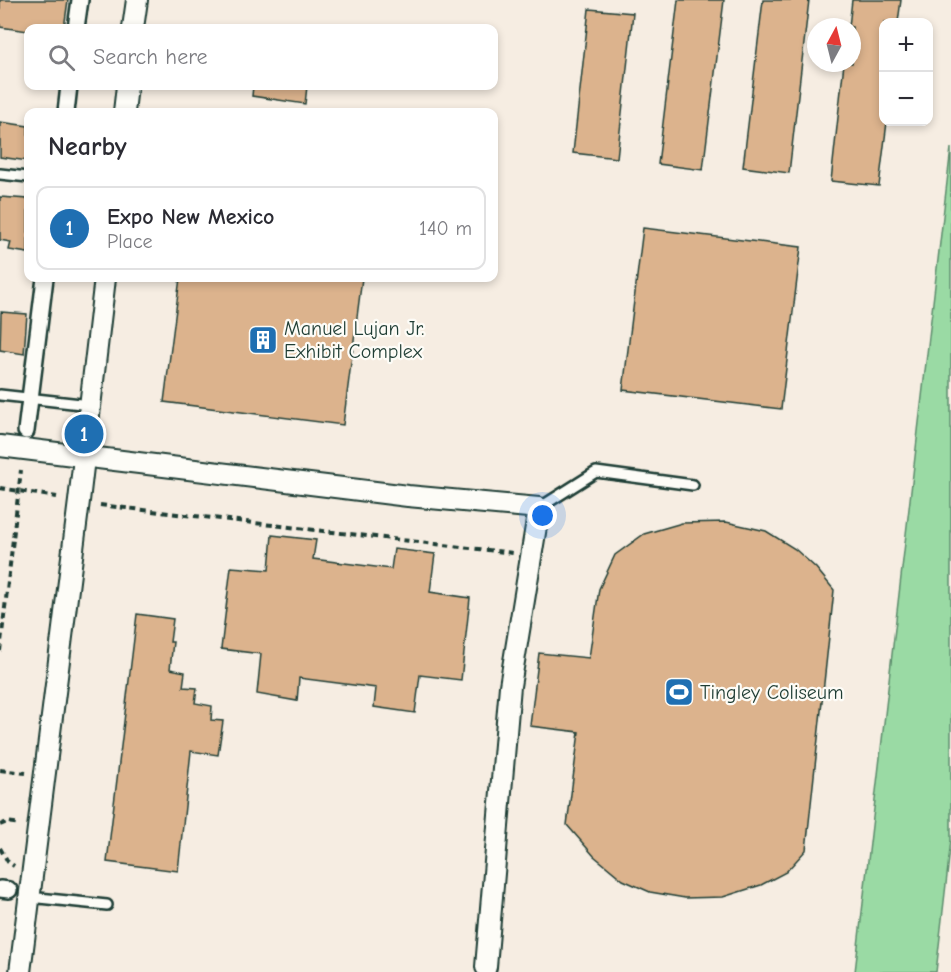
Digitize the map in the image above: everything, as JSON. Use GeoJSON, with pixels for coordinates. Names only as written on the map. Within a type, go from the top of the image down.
{"type":"FeatureCollection","features":[{"type":"Feature","properties":{"kind":"street"},"geometry":{"type":"LineString","coordinates":[[77,24],[80,0]]}},
{"type":"Feature","properties":{"kind":"street"},"geometry":{"type":"LineString","coordinates":[[134,24],[137,0]]}},
{"type":"Feature","properties":{"kind":"street"},"geometry":{"type":"LineString","coordinates":[[66,108],[69,90]]}},
{"type":"Feature","properties":{"kind":"street"},"geometry":{"type":"LineString","coordinates":[[124,108],[127,90]]}},
{"type":"Feature","properties":{"kind":"street"},"geometry":{"type":"LineString","coordinates":[[26,430],[44,282]]}},
{"type":"Feature","properties":{"kind":"street"},"geometry":{"type":"LineString","coordinates":[[20,972],[105,282]]}},
{"type":"Feature","properties":{"kind":"street"},"geometry":{"type":"LineString","coordinates":[[0,446],[408,496],[539,508],[510,686],[486,970]]}},
{"type":"Feature","properties":{"kind":"lane"},"geometry":{"type":"LineString","coordinates":[[0,174],[24,177]]}},
{"type":"Feature","properties":{"kind":"lane"},"geometry":{"type":"LineString","coordinates":[[0,395],[90,405]]}},
{"type":"Feature","properties":{"kind":"lane"},"geometry":{"type":"LineString","coordinates":[[539,508],[596,472],[693,484]]}},
{"type":"Feature","properties":{"kind":"lane"},"geometry":{"type":"LineString","coordinates":[[29,897],[107,905]]}},
{"type":"Feature","properties":{"kind":"path"},"geometry":{"type":"LineString","coordinates":[[0,651],[21,470]]}},
{"type":"Feature","properties":{"kind":"path"},"geometry":{"type":"LineString","coordinates":[[0,488],[57,496]]}},
{"type":"Feature","properties":{"kind":"path"},"geometry":{"type":"LineString","coordinates":[[100,505],[531,556]]}},
{"type":"Feature","properties":{"kind":"green space"},"geometry":{"type":"Polygon","coordinates":[[[951,148],[951,840],[936,972],[855,972],[951,148]]]}},
{"type":"Feature","properties":{"kind":"building"},"geometry":{"type":"Polygon","coordinates":[[[0,0],[68,0],[65,24],[24,24],[24,30],[0,27],[0,0]]]}},
{"type":"Feature","properties":{"kind":"building"},"geometry":{"type":"Polygon","coordinates":[[[678,0],[724,0],[703,170],[658,164],[678,0]]]}},
{"type":"Feature","properties":{"kind":"building"},"geometry":{"type":"Polygon","coordinates":[[[763,0],[809,0],[789,173],[743,167],[763,0]]]}},
{"type":"Feature","properties":{"kind":"building"},"geometry":{"type":"Polygon","coordinates":[[[852,0],[901,0],[899,18],[879,18],[879,126],[886,126],[879,186],[831,181],[843,72],[861,72],[861,18],[850,18],[852,0]]]}},
{"type":"Feature","properties":{"kind":"building"},"geometry":{"type":"Polygon","coordinates":[[[589,9],[633,13],[617,158],[573,153],[589,9]]]}},
{"type":"Feature","properties":{"kind":"building"},"geometry":{"type":"Polygon","coordinates":[[[253,90],[307,90],[305,104],[252,96],[253,90]]]}},
{"type":"Feature","properties":{"kind":"building"},"geometry":{"type":"Polygon","coordinates":[[[0,122],[24,125],[24,160],[0,157],[0,122]]]}},
{"type":"Feature","properties":{"kind":"building"},"geometry":{"type":"Polygon","coordinates":[[[0,197],[24,199],[24,252],[9,250],[11,242],[0,240],[0,197]]]}},
{"type":"Feature","properties":{"kind":"building"},"geometry":{"type":"Polygon","coordinates":[[[643,228],[801,247],[781,409],[623,390],[643,228]]]}},
{"type":"Feature","properties":{"kind":"building","name":"Manuel Lujan Jr. Exhibit Complex"},"geometry":{"type":"Polygon","coordinates":[[[179,282],[361,282],[343,425],[164,402],[179,282]]]}},
{"type":"Feature","properties":{"kind":"building"},"geometry":{"type":"Polygon","coordinates":[[[1,312],[27,314],[24,354],[0,350],[1,312]]]}},
{"type":"Feature","properties":{"kind":"building","name":"Tingley Coliseum"},"geometry":{"type":"Polygon","coordinates":[[[726,522],[766,531],[795,549],[816,568],[834,590],[806,850],[786,872],[761,885],[723,897],[685,898],[650,892],[623,880],[594,856],[567,825],[579,732],[530,726],[539,653],[589,658],[599,589],[615,555],[644,534],[682,523],[726,522]]]}},
{"type":"Feature","properties":{"kind":"building"},"geometry":{"type":"Polygon","coordinates":[[[272,535],[316,540],[313,559],[391,569],[394,549],[435,554],[430,592],[470,598],[461,680],[420,675],[415,713],[374,707],[376,688],[299,678],[297,701],[257,694],[261,654],[221,649],[231,567],[269,570],[272,535]]]}},
{"type":"Feature","properties":{"kind":"building"},"geometry":{"type":"Polygon","coordinates":[[[137,614],[173,619],[170,669],[185,672],[183,687],[197,688],[195,703],[212,706],[211,720],[223,721],[218,755],[191,751],[178,871],[107,862],[137,614]]]}},
{"type":"Feature","properties":{"kind":"place","name":"Manuel Lujan Jr. Exhibit Complex"},"geometry":{"type":"Point","coordinates":[263,340]}},
{"type":"Feature","properties":{"kind":"place","name":"Expo New Mexico"},"geometry":{"type":"Point","coordinates":[84,434]}},
{"type":"Feature","properties":{"kind":"place","name":"Tingley Coliseum"},"geometry":{"type":"Point","coordinates":[679,692]}}]}
